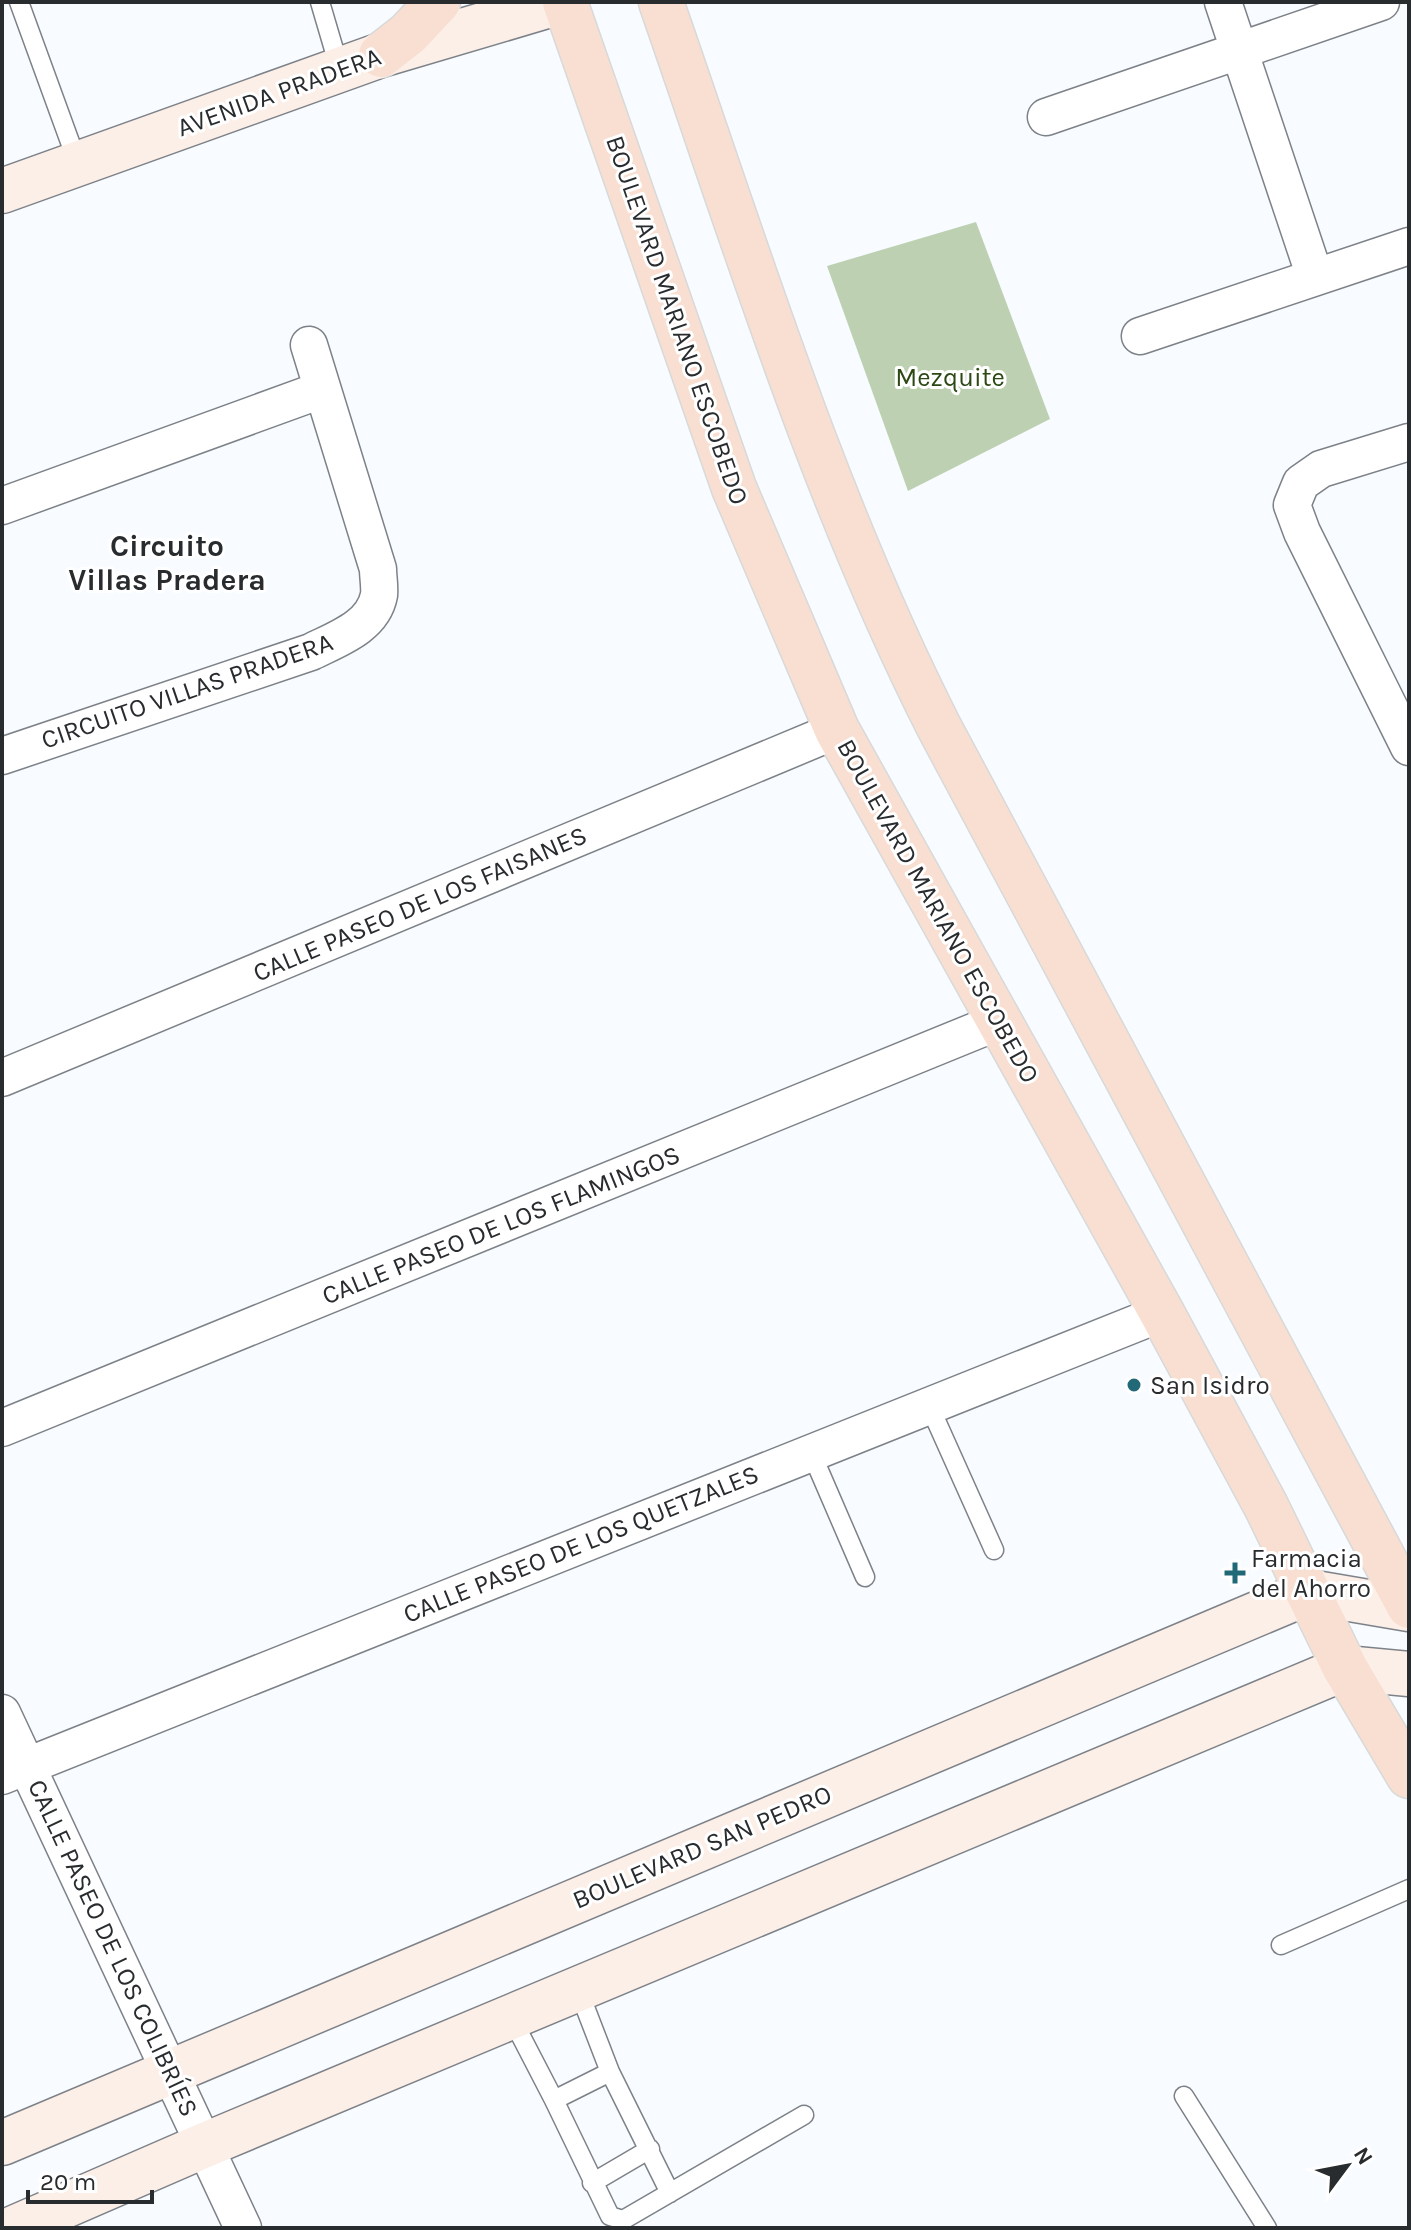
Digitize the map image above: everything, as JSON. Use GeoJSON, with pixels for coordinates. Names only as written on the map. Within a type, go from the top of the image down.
{"type":"FeatureCollection","features":[{"type":"Feature","properties":{"kind":"main road"},"geometry":{"type":"LineString","coordinates":[[381,55],[408,34],[438,2]]}},
{"type":"Feature","properties":{"kind":"main road","name":"BOULEVARD MARIANO ESCOBEDO"},"geometry":{"type":"LineString","coordinates":[[563,2],[734,488],[837,730],[1162,1313],[1266,1506],[1345,1668],[1409,1776]]}},
{"type":"Feature","properties":{"kind":"main road"},"geometry":{"type":"LineString","coordinates":[[661,2],[820,454],[856,550],[895,640],[1409,1608]]}},
{"type":"Feature","properties":{"kind":"street","name":"AVENIDA PRADERA"},"geometry":{"type":"LineString","coordinates":[[2,191],[381,55],[563,2]]}},
{"type":"Feature","properties":{"kind":"street"},"geometry":{"type":"LineString","coordinates":[[1223,2],[1315,277]]}},
{"type":"Feature","properties":{"kind":"street"},"geometry":{"type":"LineString","coordinates":[[1046,117],[1381,2]]}},
{"type":"Feature","properties":{"kind":"street"},"geometry":{"type":"LineString","coordinates":[[1140,336],[1409,246]]}},
{"type":"Feature","properties":{"kind":"street","name":"CIRCUITO VILLAS PRADERA"},"geometry":{"type":"LineString","coordinates":[[2,756],[311,652],[348,634],[368,619],[379,596],[378,569],[309,345]]}},
{"type":"Feature","properties":{"kind":"street"},"geometry":{"type":"LineString","coordinates":[[2,506],[321,390]]}},
{"type":"Feature","properties":{"kind":"street"},"geometry":{"type":"LineString","coordinates":[[1409,442],[1321,469],[1301,483],[1292,505],[1302,532],[1409,747]]}},
{"type":"Feature","properties":{"kind":"street","name":"CALLE PASEO DE LOS FAISANES"},"geometry":{"type":"LineString","coordinates":[[2,1078],[837,730]]}},
{"type":"Feature","properties":{"kind":"street","name":"CALLE PASEO DE LOS FLAMINGOS"},"geometry":{"type":"LineString","coordinates":[[2,1428],[1000,1021]]}},
{"type":"Feature","properties":{"kind":"street","name":"CALLE PASEO DE LOS QUETZALES"},"geometry":{"type":"LineString","coordinates":[[15,1770],[1162,1313]]}},
{"type":"Feature","properties":{"kind":"street"},"geometry":{"type":"LineString","coordinates":[[1309,1592],[1409,1608]]}},
{"type":"Feature","properties":{"kind":"street","name":"BOULEVARD SAN PEDRO"},"geometry":{"type":"LineString","coordinates":[[2,2143],[1309,1592]]}},
{"type":"Feature","properties":{"kind":"street"},"geometry":{"type":"LineString","coordinates":[[14,2228],[205,2145],[1345,1668],[1409,1674]]}},
{"type":"Feature","properties":{"kind":"street","name":"CALLE PASEO DE LOS COLIBRÍES"},"geometry":{"type":"LineString","coordinates":[[2,1713],[15,1770],[170,2071],[243,2228]]}},
{"type":"Feature","properties":{"kind":"lane"},"geometry":{"type":"LineString","coordinates":[[19,2],[78,164]]}},
{"type":"Feature","properties":{"kind":"lane"},"geometry":{"type":"LineString","coordinates":[[320,2],[340,70]]}},
{"type":"Feature","properties":{"kind":"lane"},"geometry":{"type":"LineString","coordinates":[[929,1405],[994,1550]]}},
{"type":"Feature","properties":{"kind":"lane"},"geometry":{"type":"LineString","coordinates":[[811,1452],[865,1577]]}},
{"type":"Feature","properties":{"kind":"lane"},"geometry":{"type":"LineString","coordinates":[[1281,1945],[1409,1889]]}},
{"type":"Feature","properties":{"kind":"lane"},"geometry":{"type":"LineString","coordinates":[[578,1989],[610,2072],[670,2193]]}},
{"type":"Feature","properties":{"kind":"lane"},"geometry":{"type":"LineString","coordinates":[[511,2017],[610,2216],[623,2220],[804,2115]]}},
{"type":"Feature","properties":{"kind":"lane"},"geometry":{"type":"LineString","coordinates":[[554,2100],[610,2072]]}},
{"type":"Feature","properties":{"kind":"lane"},"geometry":{"type":"LineString","coordinates":[[1184,2096],[1267,2228]]}},
{"type":"Feature","properties":{"kind":"lane"},"geometry":{"type":"LineString","coordinates":[[592,2183],[650,2149]]}},
{"type":"Feature","properties":{"kind":"green space","name":"Mezquite"},"geometry":{"type":"Polygon","coordinates":[[[976,222],[1050,419],[908,491],[827,266],[976,222]]]}},
{"type":"Feature","properties":{"kind":"place","name":"San Isidro"},"geometry":{"type":"Point","coordinates":[1134,1385]}},
{"type":"Feature","properties":{"kind":"place","name":"Farmacia del Ahorro"},"geometry":{"type":"Point","coordinates":[1235,1573]}},
{"type":"Feature","properties":{"kind":"district","name":"Circuito Villas Pradera"},"geometry":{"type":"Point","coordinates":[167,563]}}]}
